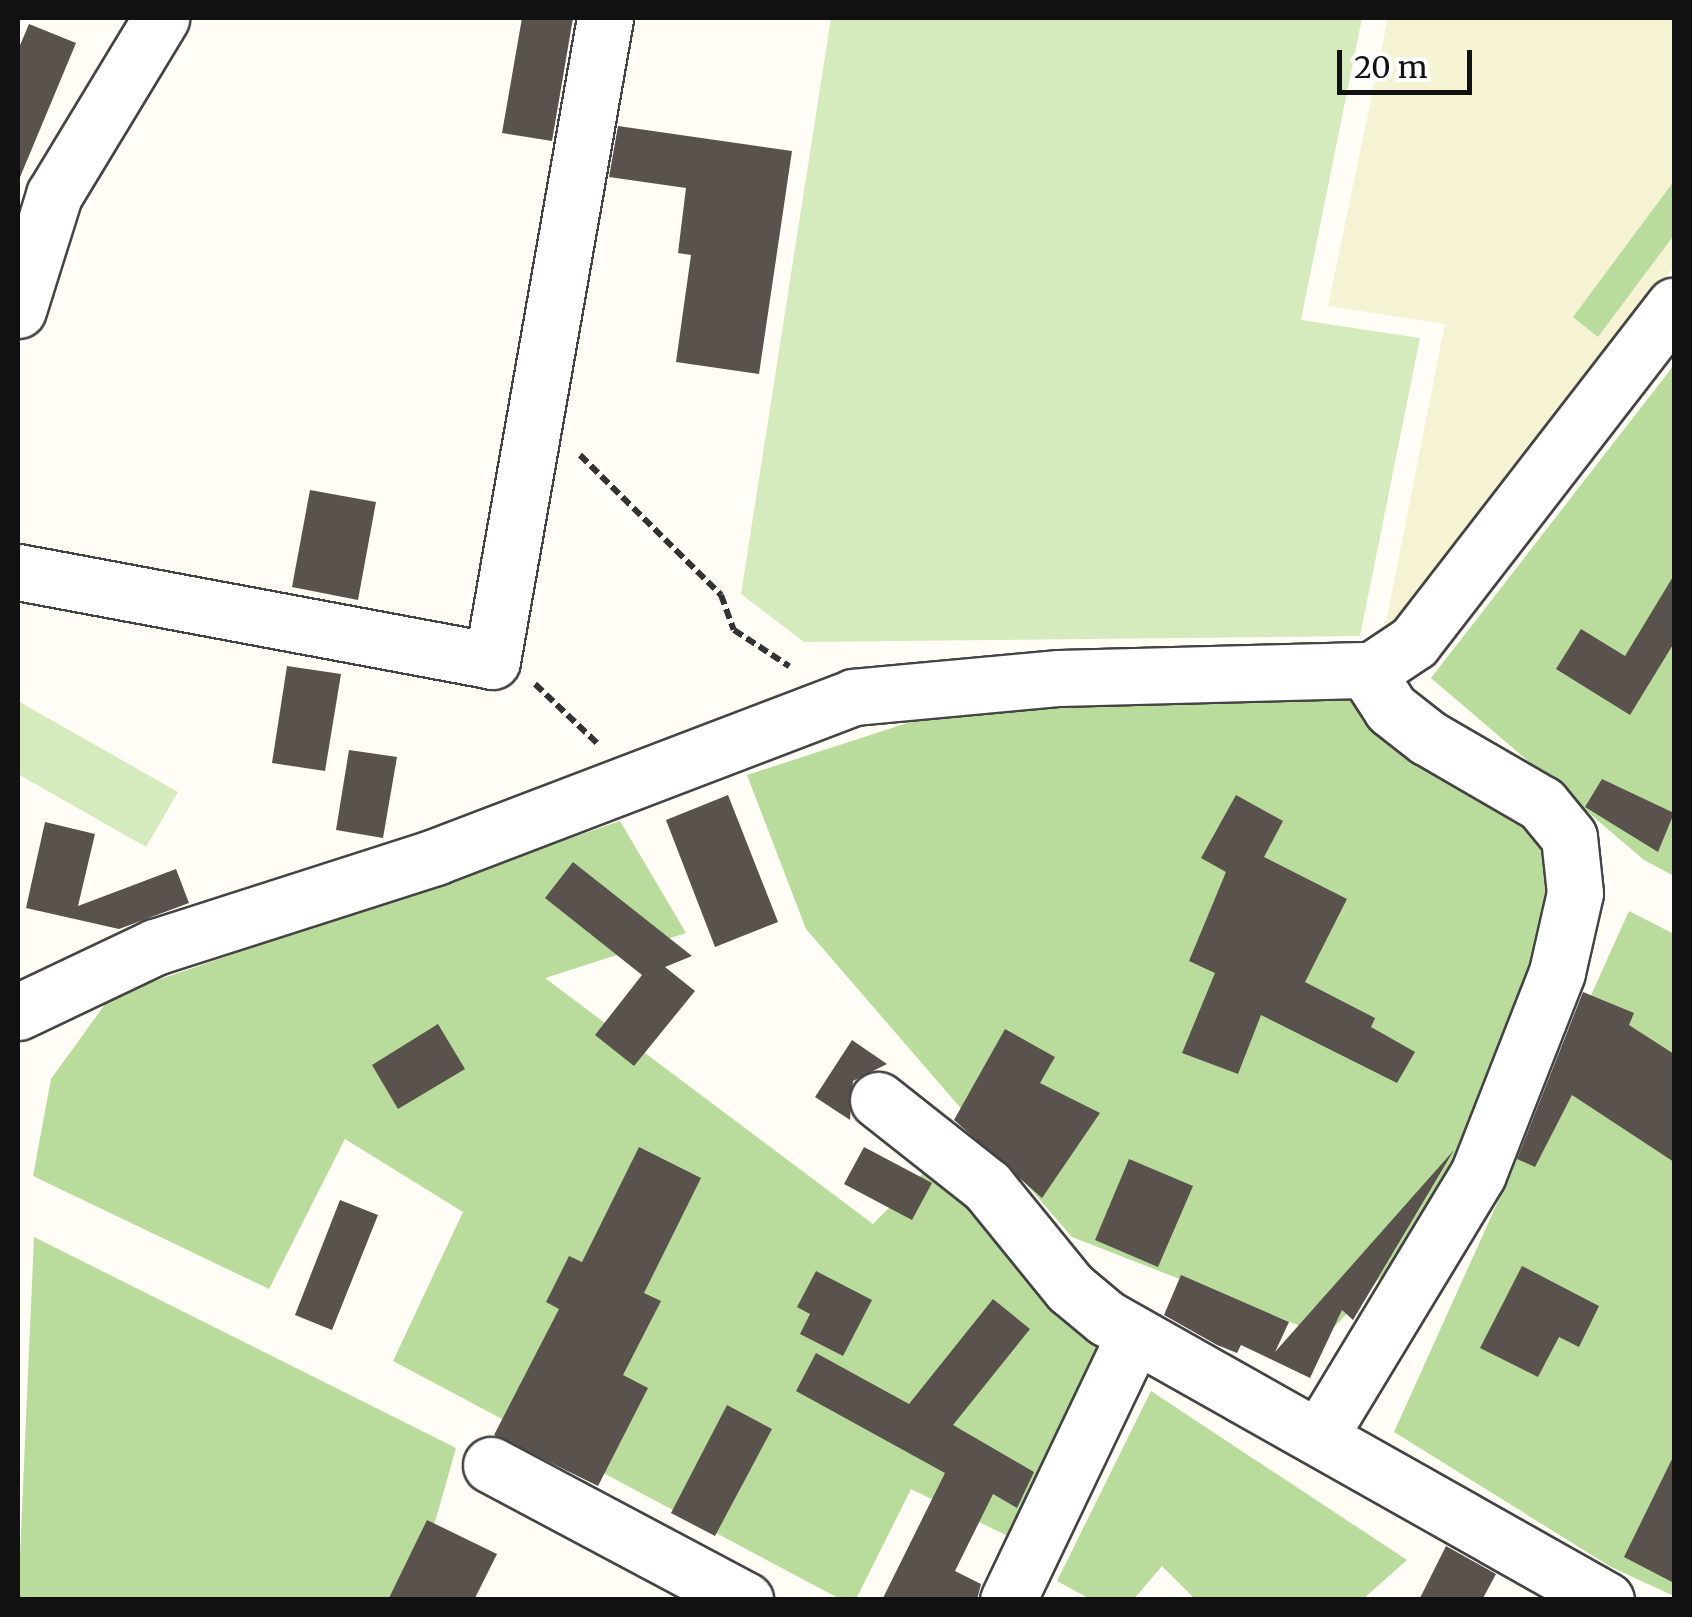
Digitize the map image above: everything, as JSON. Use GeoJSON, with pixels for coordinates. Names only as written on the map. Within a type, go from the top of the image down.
{"type":"FeatureCollection","features":[{"type":"Feature","properties":{"kind":"street"},"geometry":{"type":"LineString","coordinates":[[18,310],[36,180],[161,18]]}},
{"type":"Feature","properties":{"kind":"street"},"geometry":{"type":"LineString","coordinates":[[18,572],[492,661],[606,18]]}},
{"type":"Feature","properties":{"kind":"street"},"geometry":{"type":"LineString","coordinates":[[18,1012],[155,947],[435,857],[632,776],[854,697],[1059,678],[1366,670],[1393,660],[1414,642],[1674,306]]}},
{"type":"Feature","properties":{"kind":"street"},"geometry":{"type":"LineString","coordinates":[[1320,1435],[1478,1174],[1558,972],[1575,894],[1569,837],[1542,804],[1428,738],[1391,709],[1366,670]]}},
{"type":"Feature","properties":{"kind":"street"},"geometry":{"type":"LineString","coordinates":[[878,1100],[986,1186],[1070,1288],[1134,1336],[1320,1435],[1606,1600]]}},
{"type":"Feature","properties":{"kind":"street"},"geometry":{"type":"LineString","coordinates":[[1008,1600],[1134,1336]]}},
{"type":"Feature","properties":{"kind":"street"},"geometry":{"type":"LineString","coordinates":[[490,1465],[745,1600]]}},
{"type":"Feature","properties":{"kind":"path"},"geometry":{"type":"LineString","coordinates":[[574,450],[710,582],[734,630],[780,662],[854,697]]}},
{"type":"Feature","properties":{"kind":"path"},"geometry":{"type":"LineString","coordinates":[[492,661],[532,680],[632,776]]}},
{"type":"Feature","properties":{"kind":"shaded area"},"geometry":{"type":"Polygon","coordinates":[[[1388,18],[1674,18],[1674,267],[1382,642],[1445,324],[1328,306],[1388,18]]]}},
{"type":"Feature","properties":{"kind":"green space"},"geometry":{"type":"Polygon","coordinates":[[[831,18],[1362,18],[1301,320],[1420,338],[1360,636],[804,642],[741,594],[831,18]]]}},
{"type":"Feature","properties":{"kind":"green space"},"geometry":{"type":"Polygon","coordinates":[[[1674,181],[1674,235],[1598,337],[1573,317],[1674,181]]]}},
{"type":"Feature","properties":{"kind":"green space"},"geometry":{"type":"Polygon","coordinates":[[[1674,365],[1674,876],[1644,860],[1431,678],[1674,365]]]}},
{"type":"Feature","properties":{"kind":"green space"},"geometry":{"type":"Polygon","coordinates":[[[1416,696],[1525,804],[1550,879],[1544,953],[1449,1204],[1326,1336],[1072,1237],[806,929],[747,775],[969,703],[1416,696]]]}},
{"type":"Feature","properties":{"kind":"green space"},"geometry":{"type":"Polygon","coordinates":[[[18,701],[178,792],[146,847],[18,774],[18,701]]]}},
{"type":"Feature","properties":{"kind":"green space"},"geometry":{"type":"Polygon","coordinates":[[[620,821],[686,933],[545,978],[873,1224],[933,1163],[1118,1353],[1014,1539],[911,1489],[856,1599],[840,1599],[393,1361],[463,1212],[345,1139],[269,1289],[33,1176],[51,1079],[111,996],[620,821]]]}},
{"type":"Feature","properties":{"kind":"green space"},"geometry":{"type":"Polygon","coordinates":[[[1629,911],[1674,934],[1674,1596],[1611,1567],[1394,1432],[1629,911]]]}},
{"type":"Feature","properties":{"kind":"green space"},"geometry":{"type":"Polygon","coordinates":[[[34,1237],[456,1448],[413,1599],[18,1600],[34,1237]]]}},
{"type":"Feature","properties":{"kind":"green space"},"geometry":{"type":"Polygon","coordinates":[[[1151,1391],[1407,1560],[1363,1599],[1195,1599],[1162,1566],[1134,1599],[1090,1599],[1057,1581],[1151,1391]]]}},
{"type":"Feature","properties":{"kind":"building"},"geometry":{"type":"Polygon","coordinates":[[[522,18],[573,18],[552,141],[502,133],[522,18]]]}},
{"type":"Feature","properties":{"kind":"building"},"geometry":{"type":"Polygon","coordinates":[[[29,24],[76,43],[18,182],[18,50],[29,24]]]}},
{"type":"Feature","properties":{"kind":"building"},"geometry":{"type":"Polygon","coordinates":[[[618,126],[792,151],[759,374],[676,362],[691,255],[678,253],[686,188],[609,177],[618,126]]]}},
{"type":"Feature","properties":{"kind":"building"},"geometry":{"type":"Polygon","coordinates":[[[310,490],[376,502],[358,600],[292,587],[310,490]]]}},
{"type":"Feature","properties":{"kind":"building"},"geometry":{"type":"Polygon","coordinates":[[[1674,575],[1674,643],[1630,715],[1556,669],[1581,629],[1625,656],[1674,575]]]}},
{"type":"Feature","properties":{"kind":"building"},"geometry":{"type":"Polygon","coordinates":[[[287,666],[341,674],[325,771],[272,763],[287,666]]]}},
{"type":"Feature","properties":{"kind":"building"},"geometry":{"type":"Polygon","coordinates":[[[349,750],[397,757],[383,838],[336,830],[349,750]]]}},
{"type":"Feature","properties":{"kind":"building"},"geometry":{"type":"Polygon","coordinates":[[[1602,779],[1674,813],[1658,852],[1585,807],[1602,779]]]}},
{"type":"Feature","properties":{"kind":"building"},"geometry":{"type":"Polygon","coordinates":[[[728,795],[778,922],[715,947],[666,820],[728,795]]]}},
{"type":"Feature","properties":{"kind":"building"},"geometry":{"type":"Polygon","coordinates":[[[1236,795],[1283,821],[1264,857],[1347,899],[1305,982],[1375,1018],[1371,1027],[1415,1052],[1397,1083],[1261,1015],[1238,1074],[1182,1053],[1215,973],[1189,961],[1226,872],[1201,858],[1236,795]]]}},
{"type":"Feature","properties":{"kind":"building"},"geometry":{"type":"Polygon","coordinates":[[[45,822],[95,834],[78,906],[176,869],[189,903],[119,929],[26,908],[45,822]]]}},
{"type":"Feature","properties":{"kind":"building"},"geometry":{"type":"Polygon","coordinates":[[[573,862],[692,956],[665,967],[695,991],[634,1066],[595,1035],[642,975],[545,898],[573,862]]]}},
{"type":"Feature","properties":{"kind":"building"},"geometry":{"type":"Polygon","coordinates":[[[1583,992],[1634,1013],[1629,1025],[1674,1054],[1674,1162],[1572,1095],[1535,1167],[1517,1159],[1583,992]]]}},
{"type":"Feature","properties":{"kind":"building"},"geometry":{"type":"Polygon","coordinates":[[[438,1024],[465,1069],[398,1109],[372,1065],[438,1024]]]}},
{"type":"Feature","properties":{"kind":"building"},"geometry":{"type":"Polygon","coordinates":[[[1005,1029],[1055,1057],[1040,1083],[1100,1113],[1042,1198],[954,1120],[1005,1029]]]}},
{"type":"Feature","properties":{"kind":"building"},"geometry":{"type":"Polygon","coordinates":[[[852,1040],[887,1064],[853,1081],[850,1120],[815,1097],[852,1040]]]}},
{"type":"Feature","properties":{"kind":"building"},"geometry":{"type":"Polygon","coordinates":[[[639,1147],[701,1178],[644,1293],[661,1301],[623,1375],[648,1388],[598,1486],[494,1435],[559,1309],[546,1302],[569,1256],[582,1262],[639,1147]]]}},
{"type":"Feature","properties":{"kind":"building"},"geometry":{"type":"Polygon","coordinates":[[[864,1147],[932,1183],[912,1220],[844,1184],[864,1147]]]}},
{"type":"Feature","properties":{"kind":"building"},"geometry":{"type":"Polygon","coordinates":[[[1454,1150],[1353,1320],[1342,1310],[1310,1378],[1241,1345],[1237,1353],[1217,1345],[1164,1315],[1181,1275],[1289,1322],[1275,1352],[1454,1150]]]}},
{"type":"Feature","properties":{"kind":"building"},"geometry":{"type":"Polygon","coordinates":[[[1129,1159],[1193,1186],[1158,1267],[1095,1240],[1129,1159]]]}},
{"type":"Feature","properties":{"kind":"building"},"geometry":{"type":"Polygon","coordinates":[[[340,1200],[378,1215],[332,1330],[295,1315],[340,1200]]]}},
{"type":"Feature","properties":{"kind":"building"},"geometry":{"type":"Polygon","coordinates":[[[1522,1266],[1599,1306],[1579,1347],[1559,1337],[1538,1377],[1480,1348],[1522,1266]]]}},
{"type":"Feature","properties":{"kind":"building"},"geometry":{"type":"Polygon","coordinates":[[[816,1271],[872,1300],[843,1356],[800,1334],[810,1314],[797,1307],[816,1271]]]}},
{"type":"Feature","properties":{"kind":"building"},"geometry":{"type":"Polygon","coordinates":[[[993,1299],[1030,1329],[953,1425],[1034,1472],[1017,1508],[993,1494],[955,1571],[981,1584],[977,1600],[882,1600],[945,1473],[796,1391],[816,1353],[909,1404],[993,1299]]]}},
{"type":"Feature","properties":{"kind":"building"},"geometry":{"type":"Polygon","coordinates":[[[727,1405],[772,1429],[715,1536],[671,1513],[727,1405]]]}},
{"type":"Feature","properties":{"kind":"building"},"geometry":{"type":"Polygon","coordinates":[[[1674,1455],[1674,1583],[1624,1557],[1674,1455]]]}},
{"type":"Feature","properties":{"kind":"building"},"geometry":{"type":"Polygon","coordinates":[[[427,1520],[497,1554],[474,1600],[388,1600],[427,1520]]]}},
{"type":"Feature","properties":{"kind":"building"},"geometry":{"type":"Polygon","coordinates":[[[1446,1546],[1496,1574],[1482,1600],[1419,1600],[1446,1546]]]}}]}
